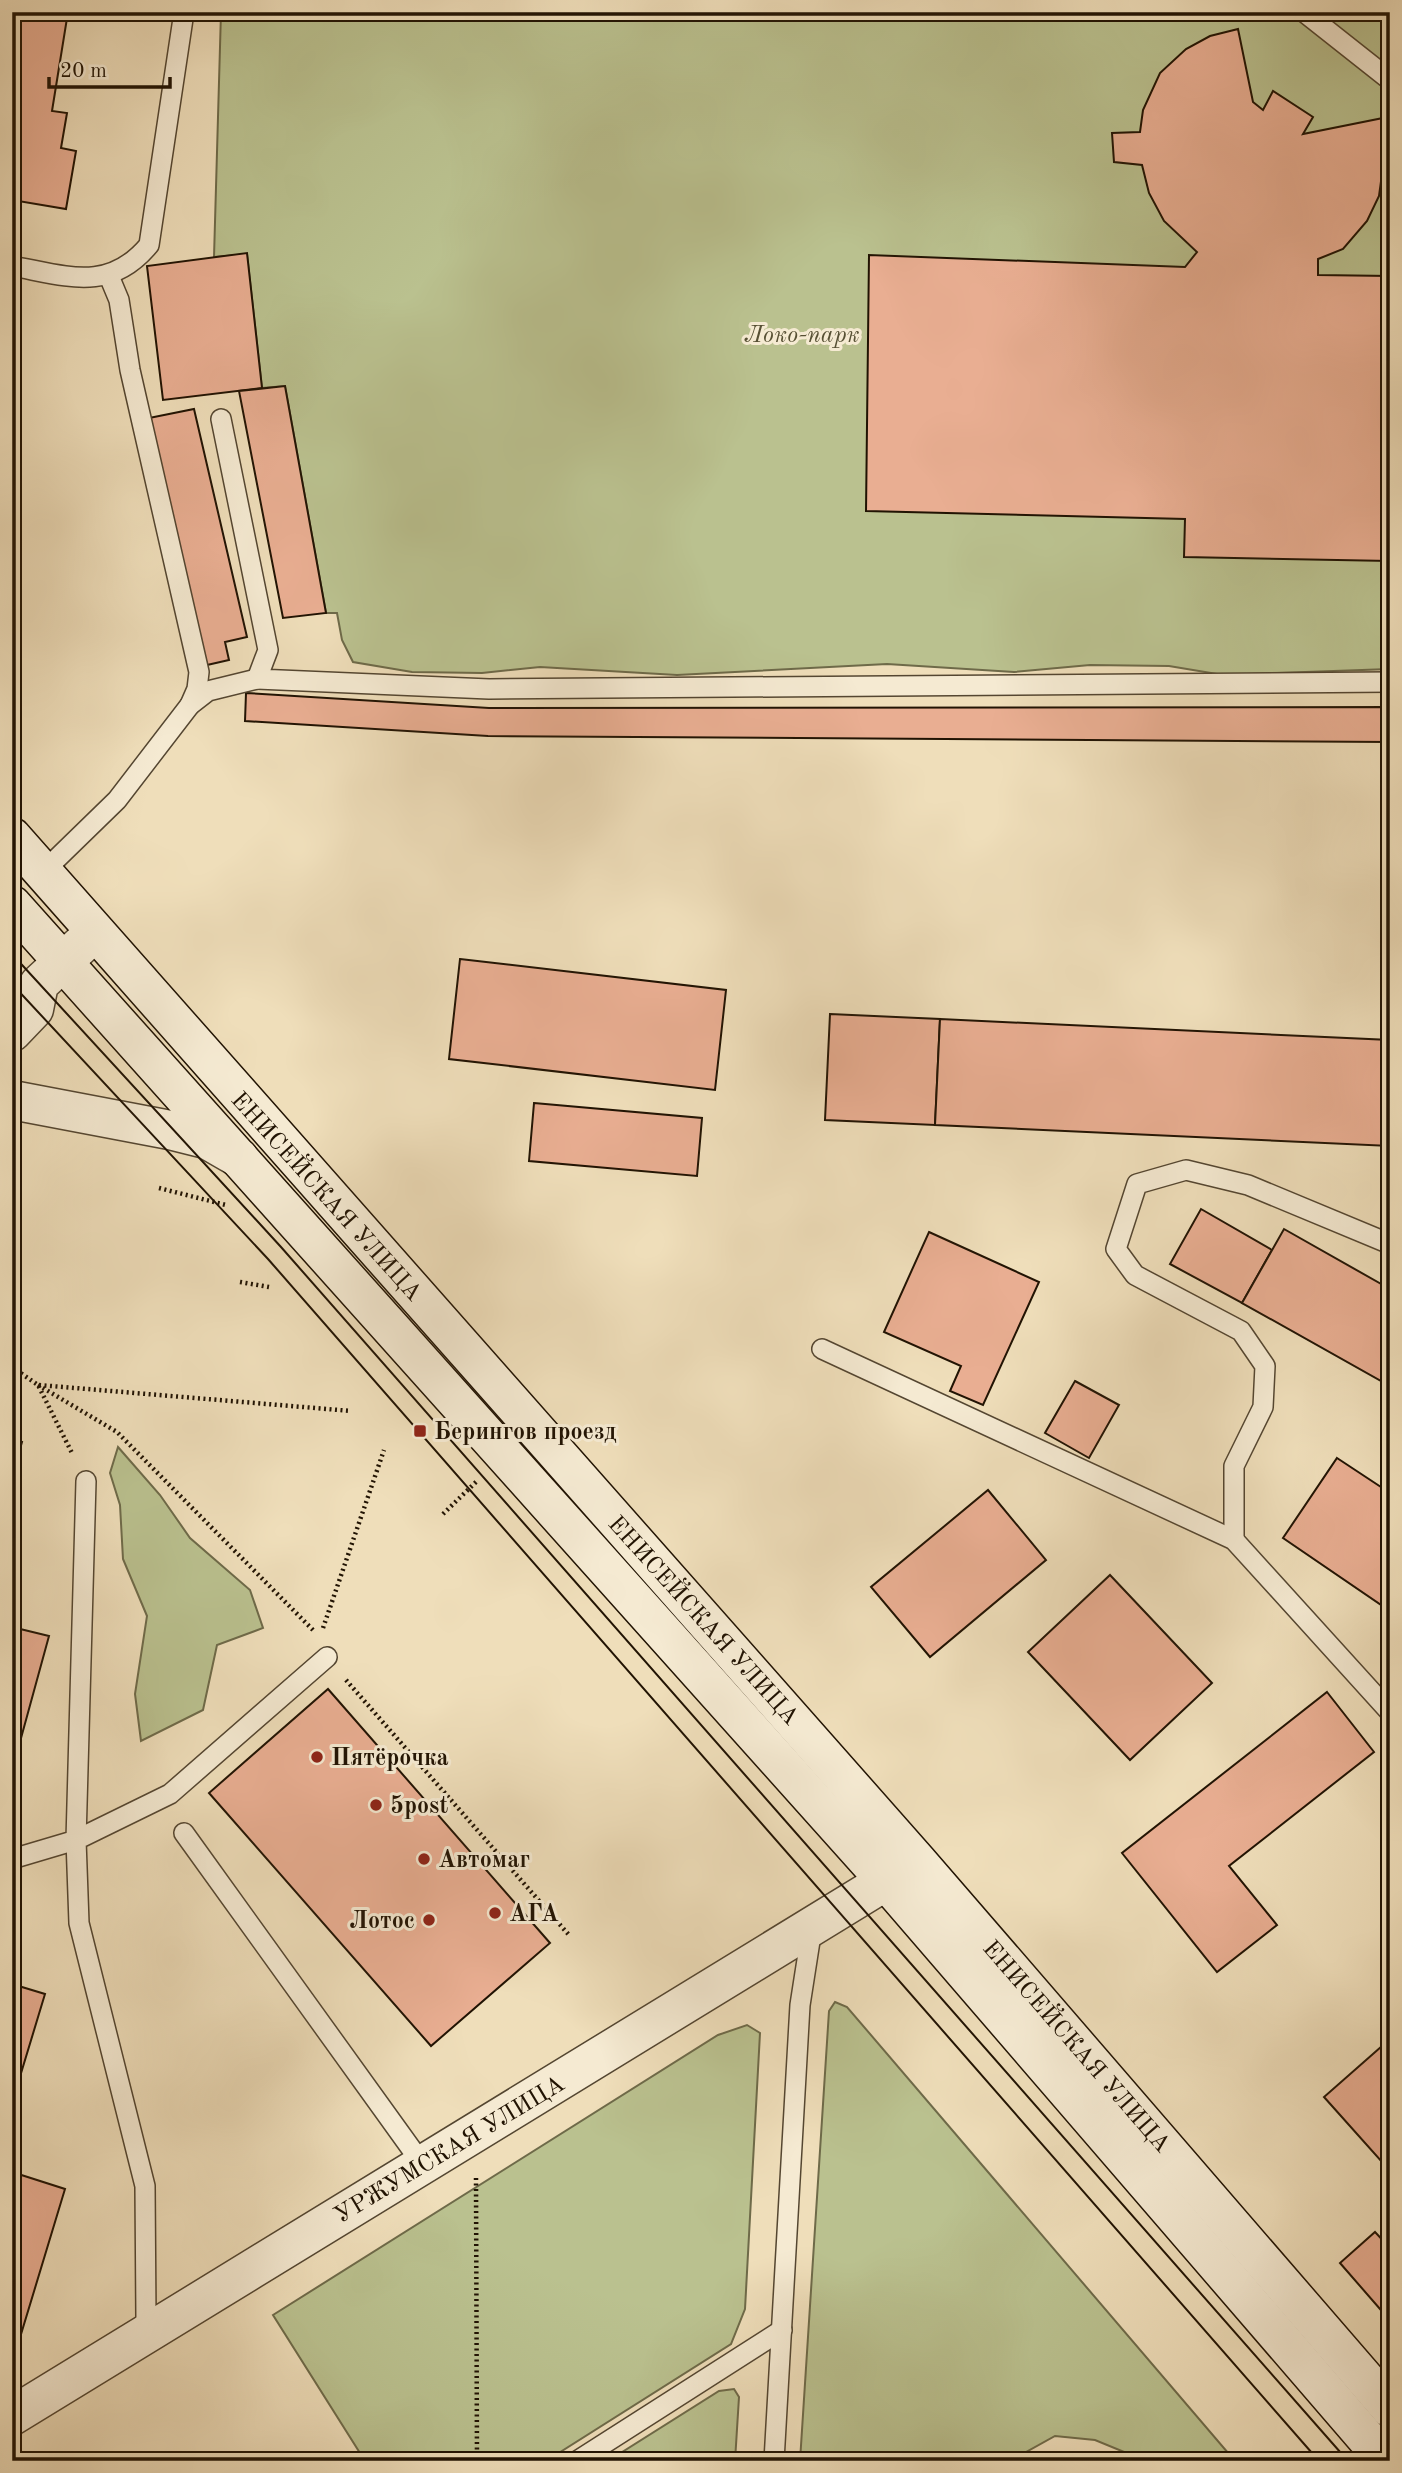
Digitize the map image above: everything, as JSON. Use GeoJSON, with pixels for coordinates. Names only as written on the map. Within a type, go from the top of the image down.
{"type":"FeatureCollection","features":[{"type":"Feature","properties":{"kind":"main road","name":"ЕНИСЕЙСКАЯ УЛИЦА"},"geometry":{"type":"LineString","coordinates":[[12,837],[94,933],[918,1862],[1390,2408]]}},
{"type":"Feature","properties":{"kind":"main road","name":"ЕНИСЕЙСКАЯ УЛИЦА"},"geometry":{"type":"LineString","coordinates":[[12,905],[886,1881],[1386,2461]]}},
{"type":"Feature","properties":{"kind":"main road"},"geometry":{"type":"LineString","coordinates":[[12,1032],[34,1009],[39,984],[94,933]]}},
{"type":"Feature","properties":{"kind":"main road"},"geometry":{"type":"LineString","coordinates":[[12,1100],[206,1139],[242,1159]]}},
{"type":"Feature","properties":{"kind":"main road","name":"УРЖУМСКАЯ УЛИЦА"},"geometry":{"type":"LineString","coordinates":[[12,2416],[886,1881]]}},
{"type":"Feature","properties":{"kind":"lane"},"geometry":{"type":"LineString","coordinates":[[12,266],[80,278],[108,276],[134,264],[149,245],[184,12]]}},
{"type":"Feature","properties":{"kind":"lane"},"geometry":{"type":"LineString","coordinates":[[1304,12],[1390,80]]}},
{"type":"Feature","properties":{"kind":"lane"},"geometry":{"type":"LineString","coordinates":[[42,873],[117,800],[190,705],[197,689],[199,672],[130,370],[119,300],[108,276]]}},
{"type":"Feature","properties":{"kind":"lane"},"geometry":{"type":"LineString","coordinates":[[221,419],[268,650],[257,679]]}},
{"type":"Feature","properties":{"kind":"lane"},"geometry":{"type":"LineString","coordinates":[[190,705],[208,691],[257,679],[489,689],[1390,682]]}},
{"type":"Feature","properties":{"kind":"lane"},"geometry":{"type":"LineString","coordinates":[[1234,1540],[1234,1466],[1263,1407],[1265,1366],[1241,1331],[1135,1275],[1116,1249],[1137,1184],[1186,1170],[1248,1185],[1390,1244]]}},
{"type":"Feature","properties":{"kind":"lane"},"geometry":{"type":"LineString","coordinates":[[822,1349],[1234,1540],[1390,1712]]}},
{"type":"Feature","properties":{"kind":"lane"},"geometry":{"type":"LineString","coordinates":[[86,1481],[76,1840],[79,1923],[145,2186],[146,2319]]}},
{"type":"Feature","properties":{"kind":"lane"},"geometry":{"type":"LineString","coordinates":[[12,1859],[76,1840],[170,1794],[327,1657]]}},
{"type":"Feature","properties":{"kind":"lane"},"geometry":{"type":"LineString","coordinates":[[184,1833],[423,2165]]}},
{"type":"Feature","properties":{"kind":"lane"},"geometry":{"type":"LineString","coordinates":[[774,2461],[800,2005],[812,1927]]}},
{"type":"Feature","properties":{"kind":"lane"},"geometry":{"type":"LineString","coordinates":[[577,2461],[782,2330]]}},
{"type":"Feature","properties":{"kind":"path"},"geometry":{"type":"LineString","coordinates":[[159,1188],[235,1207]]}},
{"type":"Feature","properties":{"kind":"path"},"geometry":{"type":"LineString","coordinates":[[240,1282],[270,1286]]}},
{"type":"Feature","properties":{"kind":"path"},"geometry":{"type":"LineString","coordinates":[[12,1367],[117,1432],[320,1636],[384,1450]]}},
{"type":"Feature","properties":{"kind":"path"},"geometry":{"type":"LineString","coordinates":[[38,1385],[351,1411]]}},
{"type":"Feature","properties":{"kind":"path"},"geometry":{"type":"LineString","coordinates":[[38,1385],[86,1481]]}},
{"type":"Feature","properties":{"kind":"path"},"geometry":{"type":"LineString","coordinates":[[443,1514],[482,1475]]}},
{"type":"Feature","properties":{"kind":"path"},"geometry":{"type":"LineString","coordinates":[[327,1657],[569,1935]]}},
{"type":"Feature","properties":{"kind":"path"},"geometry":{"type":"LineString","coordinates":[[476,2174],[477,2461]]}},
{"type":"Feature","properties":{"kind":"green space","name":"Локо-парк"},"geometry":{"type":"Polygon","coordinates":[[[221,12],[1390,12],[1390,669],[1223,675],[1169,666],[1090,665],[1014,672],[887,664],[677,675],[540,667],[482,673],[412,672],[353,662],[342,640],[337,613],[326,613],[285,386],[262,388],[247,254],[214,257],[221,12]]]}},
{"type":"Feature","properties":{"kind":"green space"},"geometry":{"type":"Polygon","coordinates":[[[118,1447],[160,1495],[190,1538],[250,1590],[263,1628],[217,1645],[203,1710],[141,1741],[135,1694],[147,1616],[123,1559],[120,1505],[110,1473],[118,1447]]]}},
{"type":"Feature","properties":{"kind":"green space"},"geometry":{"type":"Polygon","coordinates":[[[835,2002],[847,2007],[1235,2461],[1146,2461],[1095,2440],[1055,2436],[1010,2461],[800,2461],[829,2011],[835,2002]]]}},
{"type":"Feature","properties":{"kind":"green space"},"geometry":{"type":"Polygon","coordinates":[[[747,2025],[760,2033],[745,2309],[731,2344],[546,2461],[365,2461],[273,2315],[718,2035],[747,2025]]]}},
{"type":"Feature","properties":{"kind":"green space"},"geometry":{"type":"Polygon","coordinates":[[[734,2389],[739,2397],[735,2461],[608,2461],[719,2391],[734,2389]]]}},
{"type":"Feature","properties":{"kind":"building"},"geometry":{"type":"Polygon","coordinates":[[[12,12],[68,12],[52,111],[67,113],[61,148],[76,151],[66,209],[12,200],[12,12]]]}},
{"type":"Feature","properties":{"kind":"building"},"geometry":{"type":"Polygon","coordinates":[[[1238,29],[1253,102],[1263,110],[1273,91],[1313,117],[1303,134],[1383,118],[1386,145],[1379,196],[1367,221],[1343,249],[1318,259],[1318,275],[1390,276],[1390,561],[1184,557],[1185,519],[866,511],[869,255],[1185,267],[1197,252],[1164,221],[1149,193],[1142,165],[1114,162],[1112,133],[1140,132],[1143,110],[1160,73],[1186,49],[1210,36],[1238,29]]]}},
{"type":"Feature","properties":{"kind":"building"},"geometry":{"type":"Polygon","coordinates":[[[247,253],[262,388],[163,400],[147,266],[247,253]]]}},
{"type":"Feature","properties":{"kind":"building"},"geometry":{"type":"Polygon","coordinates":[[[285,386],[326,613],[283,618],[239,391],[285,386]]]}},
{"type":"Feature","properties":{"kind":"building"},"geometry":{"type":"Polygon","coordinates":[[[194,409],[247,637],[225,642],[229,660],[207,665],[149,418],[194,409]]]}},
{"type":"Feature","properties":{"kind":"building"},"geometry":{"type":"Polygon","coordinates":[[[246,693],[489,708],[1390,707],[1390,742],[488,736],[245,721],[246,693]]]}},
{"type":"Feature","properties":{"kind":"building"},"geometry":{"type":"Polygon","coordinates":[[[460,959],[726,990],[715,1090],[449,1059],[460,959]]]}},
{"type":"Feature","properties":{"kind":"building"},"geometry":{"type":"Polygon","coordinates":[[[830,1014],[940,1019],[935,1125],[825,1120],[830,1014]]]}},
{"type":"Feature","properties":{"kind":"building"},"geometry":{"type":"Polygon","coordinates":[[[940,1019],[1390,1040],[1390,1146],[935,1125],[940,1019]]]}},
{"type":"Feature","properties":{"kind":"building"},"geometry":{"type":"Polygon","coordinates":[[[534,1103],[702,1118],[697,1176],[529,1161],[534,1103]]]}},
{"type":"Feature","properties":{"kind":"building"},"geometry":{"type":"Polygon","coordinates":[[[1201,1209],[1272,1250],[1242,1303],[1170,1264],[1201,1209]]]}},
{"type":"Feature","properties":{"kind":"building"},"geometry":{"type":"Polygon","coordinates":[[[1284,1229],[1390,1289],[1390,1386],[1242,1303],[1284,1229]]]}},
{"type":"Feature","properties":{"kind":"building"},"geometry":{"type":"Polygon","coordinates":[[[929,1232],[1039,1282],[983,1405],[950,1391],[961,1366],[884,1332],[929,1232]]]}},
{"type":"Feature","properties":{"kind":"building"},"geometry":{"type":"Polygon","coordinates":[[[1075,1381],[1119,1405],[1089,1458],[1045,1433],[1075,1381]]]}},
{"type":"Feature","properties":{"kind":"building"},"geometry":{"type":"Polygon","coordinates":[[[12,1439],[22,1442],[12,1477],[12,1439]]]}},
{"type":"Feature","properties":{"kind":"building"},"geometry":{"type":"Polygon","coordinates":[[[1337,1458],[1390,1493],[1390,1611],[1283,1538],[1337,1458]]]}},
{"type":"Feature","properties":{"kind":"building"},"geometry":{"type":"Polygon","coordinates":[[[988,1490],[1046,1560],[930,1657],[871,1587],[988,1490]]]}},
{"type":"Feature","properties":{"kind":"building"},"geometry":{"type":"Polygon","coordinates":[[[1110,1575],[1212,1683],[1130,1760],[1028,1652],[1110,1575]]]}},
{"type":"Feature","properties":{"kind":"building"},"geometry":{"type":"Polygon","coordinates":[[[12,1627],[49,1636],[12,1771],[12,1627]]]}},
{"type":"Feature","properties":{"kind":"building"},"geometry":{"type":"Polygon","coordinates":[[[328,1689],[550,1943],[431,2046],[209,1793],[328,1689]]]}},
{"type":"Feature","properties":{"kind":"building"},"geometry":{"type":"Polygon","coordinates":[[[1327,1692],[1374,1752],[1229,1866],[1277,1925],[1217,1972],[1122,1853],[1327,1692]]]}},
{"type":"Feature","properties":{"kind":"building"},"geometry":{"type":"Polygon","coordinates":[[[12,1984],[45,1994],[12,2103],[12,1984]]]}},
{"type":"Feature","properties":{"kind":"building"},"geometry":{"type":"Polygon","coordinates":[[[1390,2039],[1390,2171],[1324,2097],[1390,2039]]]}},
{"type":"Feature","properties":{"kind":"building"},"geometry":{"type":"Polygon","coordinates":[[[12,2172],[65,2189],[12,2364],[12,2172]]]}},
{"type":"Feature","properties":{"kind":"building"},"geometry":{"type":"Polygon","coordinates":[[[1375,2232],[1390,2248],[1390,2300],[1380,2309],[1340,2263],[1375,2232]]]}},
{"type":"Feature","properties":{"kind":"tram line"},"geometry":{"type":"LineString","coordinates":[[12,954],[281,1247],[1348,2461]]}},
{"type":"Feature","properties":{"kind":"tram line"},"geometry":{"type":"LineString","coordinates":[[12,984],[268,1259],[1319,2461]]}},
{"type":"Feature","properties":{"kind":"place","name":"Берингов проезд"},"geometry":{"type":"Point","coordinates":[420,1431]}},
{"type":"Feature","properties":{"kind":"place","name":"Пятёрочка"},"geometry":{"type":"Point","coordinates":[317,1757]}},
{"type":"Feature","properties":{"kind":"place","name":"5post"},"geometry":{"type":"Point","coordinates":[376,1805]}},
{"type":"Feature","properties":{"kind":"place","name":"Автомаг"},"geometry":{"type":"Point","coordinates":[424,1859]}},
{"type":"Feature","properties":{"kind":"place","name":"АГА"},"geometry":{"type":"Point","coordinates":[495,1913]}},
{"type":"Feature","properties":{"kind":"place","name":"Лотос"},"geometry":{"type":"Point","coordinates":[429,1920]}}]}
